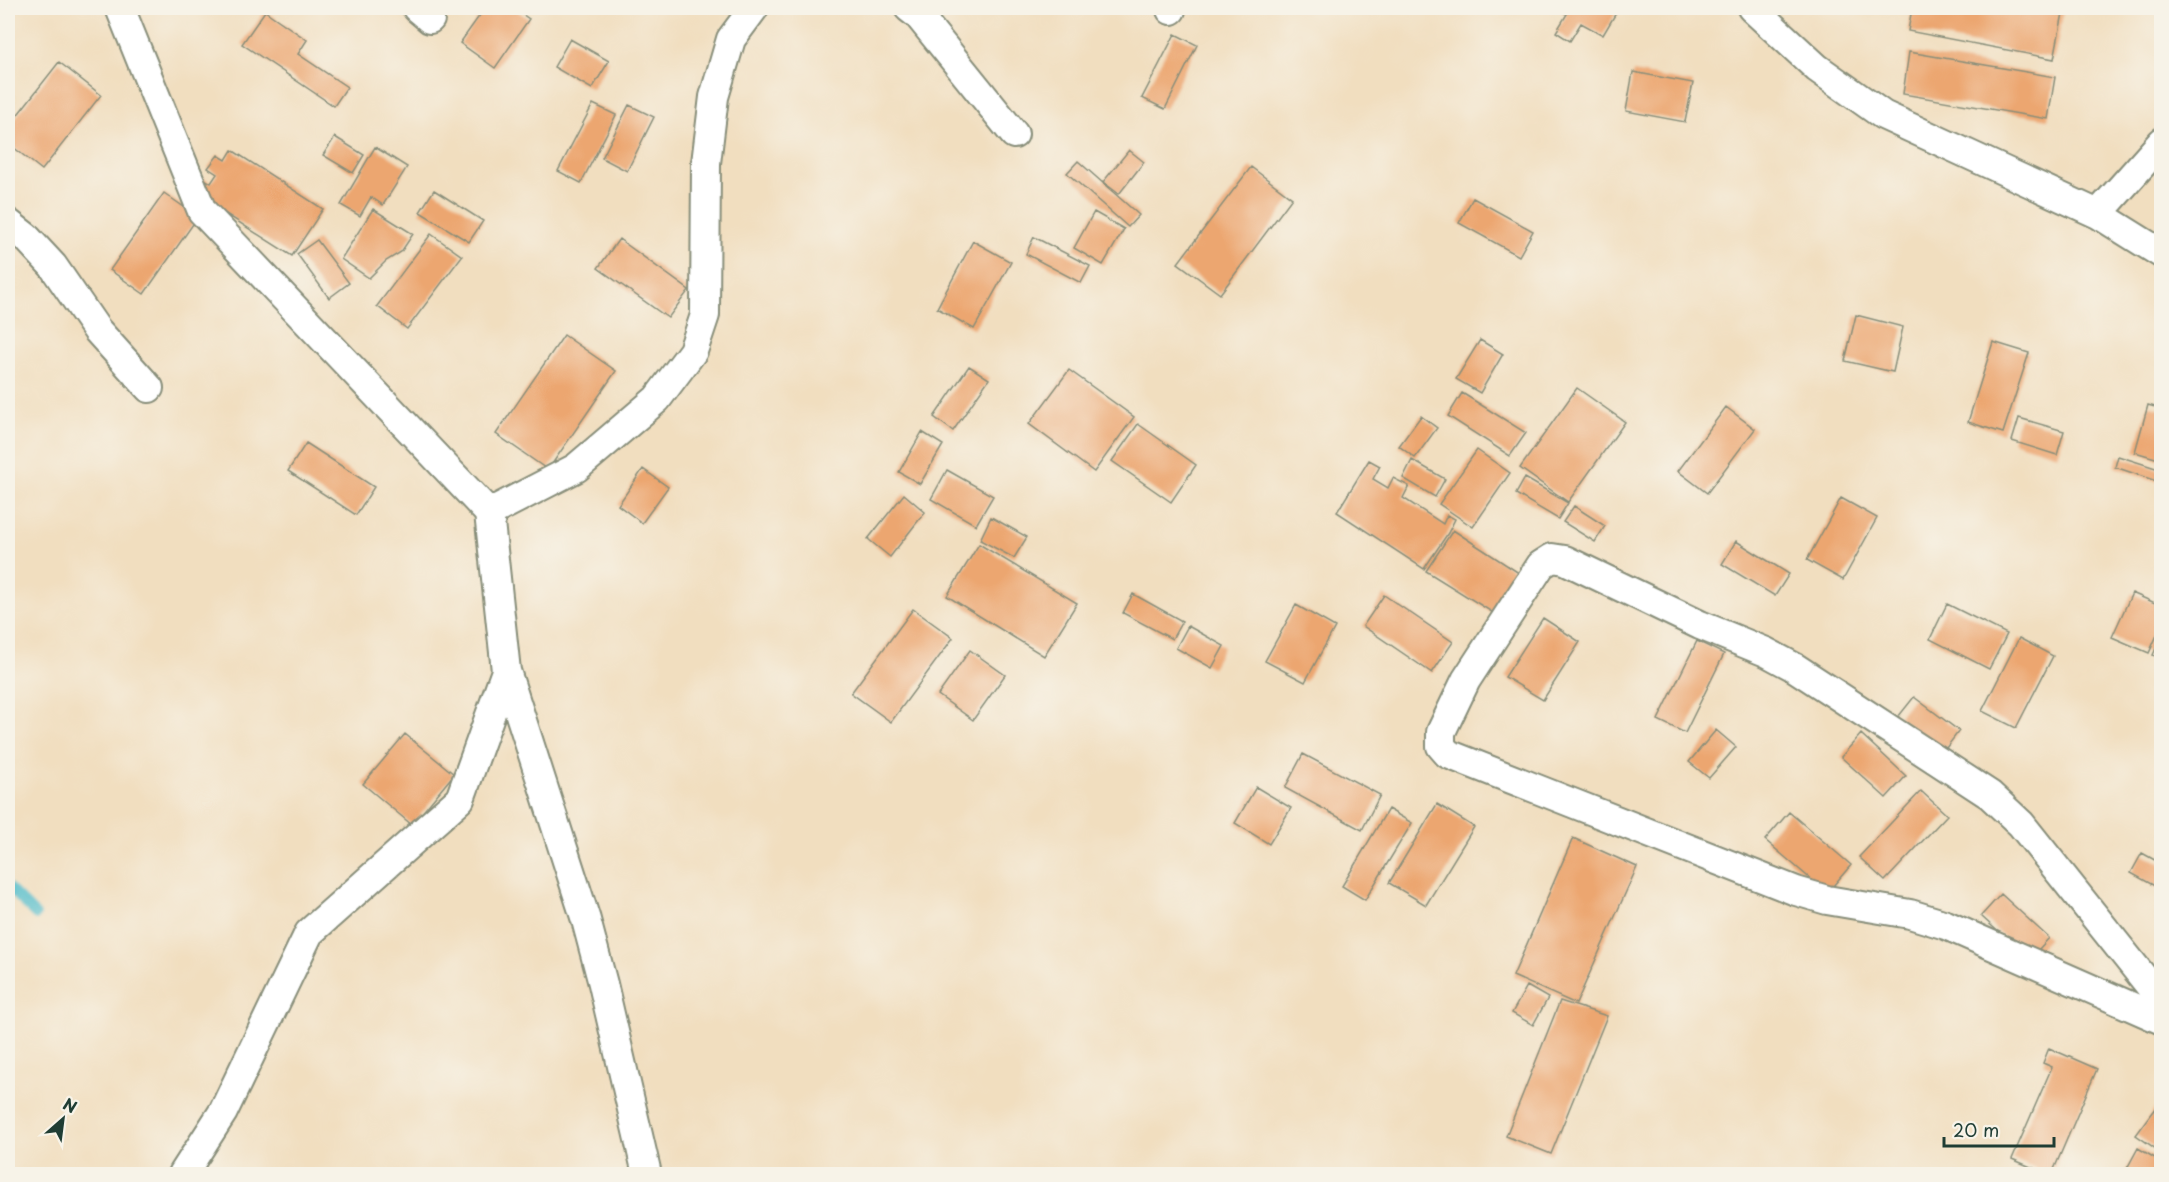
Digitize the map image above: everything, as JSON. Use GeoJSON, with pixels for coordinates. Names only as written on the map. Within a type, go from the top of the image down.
{"type":"FeatureCollection","features":[{"type":"Feature","properties":{"kind":"street"},"geometry":{"type":"LineString","coordinates":[[120,8],[202,211],[489,513],[506,671],[586,920],[647,1174]]}},
{"type":"Feature","properties":{"kind":"street"},"geometry":{"type":"LineString","coordinates":[[489,513],[576,468],[657,399],[693,351],[705,315],[706,163],[714,97],[731,39],[754,8]]}},
{"type":"Feature","properties":{"kind":"street"},"geometry":{"type":"LineString","coordinates":[[909,8],[1014,134]]}},
{"type":"Feature","properties":{"kind":"street"},"geometry":{"type":"LineString","coordinates":[[1752,8],[1817,68],[1883,115],[2098,214],[2162,255]]}},
{"type":"Feature","properties":{"kind":"street"},"geometry":{"type":"LineString","coordinates":[[2098,214],[2162,142]]}},
{"type":"Feature","properties":{"kind":"street"},"geometry":{"type":"LineString","coordinates":[[8,223],[26,237],[53,266],[97,330],[149,388]]}},
{"type":"Feature","properties":{"kind":"street"},"geometry":{"type":"LineString","coordinates":[[2162,1001],[2021,824],[1990,795],[1794,667],[1565,560],[1552,558],[1541,565],[1466,680],[1441,732],[1441,746],[1448,754],[1796,891],[1827,900],[1911,914],[1946,925],[2162,1020]]}},
{"type":"Feature","properties":{"kind":"street"},"geometry":{"type":"LineString","coordinates":[[183,1174],[223,1112],[309,933],[460,798],[506,671]]}},
{"type":"Feature","properties":{"kind":"building"},"geometry":{"type":"Polygon","coordinates":[[[485,8],[513,8],[529,19],[495,68],[460,43],[485,8]]]}},
{"type":"Feature","properties":{"kind":"building"},"geometry":{"type":"Polygon","coordinates":[[[1555,8],[1619,8],[1603,35],[1581,23],[1570,41],[1556,32],[1567,14],[1555,8]]]}},
{"type":"Feature","properties":{"kind":"building"},"geometry":{"type":"Polygon","coordinates":[[[1912,8],[2064,8],[2054,59],[1908,31],[1912,8]]]}},
{"type":"Feature","properties":{"kind":"building"},"geometry":{"type":"Polygon","coordinates":[[[265,11],[307,40],[298,54],[347,87],[334,106],[242,44],[265,11]]]}},
{"type":"Feature","properties":{"kind":"building"},"geometry":{"type":"Polygon","coordinates":[[[1175,34],[1197,45],[1165,109],[1142,98],[1175,34]]]}},
{"type":"Feature","properties":{"kind":"building"},"geometry":{"type":"Polygon","coordinates":[[[570,39],[609,61],[592,89],[554,67],[570,39]]]}},
{"type":"Feature","properties":{"kind":"building"},"geometry":{"type":"Polygon","coordinates":[[[1909,52],[2055,77],[2048,119],[1903,94],[1909,52]]]}},
{"type":"Feature","properties":{"kind":"building"},"geometry":{"type":"Polygon","coordinates":[[[59,62],[101,95],[42,170],[8,143],[8,127],[59,62]]]}},
{"type":"Feature","properties":{"kind":"building"},"geometry":{"type":"Polygon","coordinates":[[[1633,72],[1693,83],[1685,122],[1626,111],[1633,72]]]}},
{"type":"Feature","properties":{"kind":"building"},"geometry":{"type":"Polygon","coordinates":[[[593,104],[616,115],[581,183],[558,171],[593,104]]]}},
{"type":"Feature","properties":{"kind":"building"},"geometry":{"type":"Polygon","coordinates":[[[629,105],[654,117],[627,171],[602,158],[629,105]]]}},
{"type":"Feature","properties":{"kind":"building"},"geometry":{"type":"Polygon","coordinates":[[[335,137],[364,155],[353,173],[323,155],[335,137]]]}},
{"type":"Feature","properties":{"kind":"building"},"geometry":{"type":"Polygon","coordinates":[[[375,147],[407,167],[383,205],[371,197],[360,216],[341,205],[375,147]]]}},
{"type":"Feature","properties":{"kind":"building"},"geometry":{"type":"Polygon","coordinates":[[[232,150],[323,209],[292,256],[201,198],[203,178],[211,183],[217,174],[208,168],[218,155],[226,160],[232,150]]]}},
{"type":"Feature","properties":{"kind":"building"},"geometry":{"type":"Polygon","coordinates":[[[1129,150],[1144,162],[1119,194],[1103,182],[1129,150]]]}},
{"type":"Feature","properties":{"kind":"building"},"geometry":{"type":"Polygon","coordinates":[[[1078,161],[1139,215],[1128,227],[1067,173],[1078,161]]]}},
{"type":"Feature","properties":{"kind":"building"},"geometry":{"type":"Polygon","coordinates":[[[1251,167],[1292,198],[1220,294],[1178,263],[1251,167]]]}},
{"type":"Feature","properties":{"kind":"building"},"geometry":{"type":"Polygon","coordinates":[[[434,190],[483,221],[469,242],[420,212],[434,190]]]}},
{"type":"Feature","properties":{"kind":"building"},"geometry":{"type":"Polygon","coordinates":[[[164,193],[198,217],[144,294],[110,270],[164,193]]]}},
{"type":"Feature","properties":{"kind":"building"},"geometry":{"type":"Polygon","coordinates":[[[1473,198],[1533,231],[1519,256],[1459,223],[1473,198]]]}},
{"type":"Feature","properties":{"kind":"building"},"geometry":{"type":"Polygon","coordinates":[[[373,209],[413,234],[401,252],[386,261],[369,278],[341,259],[373,209]]]}},
{"type":"Feature","properties":{"kind":"building"},"geometry":{"type":"Polygon","coordinates":[[[1094,212],[1124,229],[1103,265],[1074,248],[1094,212]]]}},
{"type":"Feature","properties":{"kind":"building"},"geometry":{"type":"Polygon","coordinates":[[[431,234],[462,256],[407,329],[377,306],[431,234]]]}},
{"type":"Feature","properties":{"kind":"building"},"geometry":{"type":"Polygon","coordinates":[[[1034,237],[1090,266],[1081,283],[1026,254],[1034,237]]]}},
{"type":"Feature","properties":{"kind":"building"},"geometry":{"type":"Polygon","coordinates":[[[619,239],[689,290],[668,318],[598,268],[619,239]]]}},
{"type":"Feature","properties":{"kind":"building"},"geometry":{"type":"Polygon","coordinates":[[[317,240],[349,283],[329,298],[297,254],[317,240]]]}},
{"type":"Feature","properties":{"kind":"building"},"geometry":{"type":"Polygon","coordinates":[[[973,241],[1011,262],[974,329],[937,308],[973,241]]]}},
{"type":"Feature","properties":{"kind":"building"},"geometry":{"type":"Polygon","coordinates":[[[1856,315],[1903,327],[1893,372],[1845,361],[1856,315]]]}},
{"type":"Feature","properties":{"kind":"building"},"geometry":{"type":"Polygon","coordinates":[[[564,335],[616,371],[548,470],[496,434],[564,335]]]}},
{"type":"Feature","properties":{"kind":"building"},"geometry":{"type":"Polygon","coordinates":[[[1480,340],[1503,354],[1480,393],[1456,379],[1480,340]]]}},
{"type":"Feature","properties":{"kind":"building"},"geometry":{"type":"Polygon","coordinates":[[[1993,342],[2029,353],[2003,433],[1968,422],[1993,342]]]}},
{"type":"Feature","properties":{"kind":"building"},"geometry":{"type":"Polygon","coordinates":[[[969,366],[989,379],[953,431],[934,417],[969,366]]]}},
{"type":"Feature","properties":{"kind":"building"},"geometry":{"type":"Polygon","coordinates":[[[1069,370],[1134,417],[1094,472],[1029,424],[1069,370]]]}},
{"type":"Feature","properties":{"kind":"building"},"geometry":{"type":"Polygon","coordinates":[[[1577,388],[1625,422],[1568,502],[1520,468],[1577,388]]]}},
{"type":"Feature","properties":{"kind":"building"},"geometry":{"type":"Polygon","coordinates":[[[1462,393],[1526,433],[1510,456],[1448,416],[1462,393]]]}},
{"type":"Feature","properties":{"kind":"building"},"geometry":{"type":"Polygon","coordinates":[[[2148,405],[2162,409],[2162,460],[2135,452],[2148,405]]]}},
{"type":"Feature","properties":{"kind":"building"},"geometry":{"type":"Polygon","coordinates":[[[1726,407],[1755,429],[1707,493],[1678,471],[1726,407]]]}},
{"type":"Feature","properties":{"kind":"building"},"geometry":{"type":"Polygon","coordinates":[[[1421,416],[1437,428],[1415,458],[1399,446],[1421,416]]]}},
{"type":"Feature","properties":{"kind":"building"},"geometry":{"type":"Polygon","coordinates":[[[2019,418],[2064,431],[2057,455],[2012,441],[2019,418]]]}},
{"type":"Feature","properties":{"kind":"building"},"geometry":{"type":"Polygon","coordinates":[[[1138,424],[1196,465],[1171,502],[1112,461],[1138,424]]]}},
{"type":"Feature","properties":{"kind":"building"},"geometry":{"type":"Polygon","coordinates":[[[922,432],[943,445],[920,484],[899,472],[922,432]]]}},
{"type":"Feature","properties":{"kind":"building"},"geometry":{"type":"Polygon","coordinates":[[[306,443],[374,487],[356,515],[288,471],[306,443]]]}},
{"type":"Feature","properties":{"kind":"building"},"geometry":{"type":"Polygon","coordinates":[[[1477,450],[1510,473],[1473,527],[1439,504],[1477,450]]]}},
{"type":"Feature","properties":{"kind":"building"},"geometry":{"type":"Polygon","coordinates":[[[2118,456],[2162,470],[2162,483],[2115,467],[2118,456]]]}},
{"type":"Feature","properties":{"kind":"building"},"geometry":{"type":"Polygon","coordinates":[[[1369,460],[1380,466],[1373,479],[1388,488],[1393,478],[1409,486],[1403,498],[1443,524],[1447,515],[1455,519],[1424,569],[1337,512],[1369,460]]]}},
{"type":"Feature","properties":{"kind":"building"},"geometry":{"type":"Polygon","coordinates":[[[1412,460],[1445,479],[1435,497],[1403,478],[1412,460]]]}},
{"type":"Feature","properties":{"kind":"building"},"geometry":{"type":"Polygon","coordinates":[[[643,469],[668,487],[642,523],[618,505],[643,469]]]}},
{"type":"Feature","properties":{"kind":"building"},"geometry":{"type":"Polygon","coordinates":[[[947,470],[993,496],[976,525],[931,499],[947,470]]]}},
{"type":"Feature","properties":{"kind":"building"},"geometry":{"type":"Polygon","coordinates":[[[1525,478],[1568,503],[1558,519],[1516,494],[1525,478]]]}},
{"type":"Feature","properties":{"kind":"building"},"geometry":{"type":"Polygon","coordinates":[[[904,494],[925,512],[890,557],[868,539],[904,494]]]}},
{"type":"Feature","properties":{"kind":"building"},"geometry":{"type":"Polygon","coordinates":[[[1841,498],[1877,518],[1843,580],[1807,560],[1841,498]]]}},
{"type":"Feature","properties":{"kind":"building"},"geometry":{"type":"Polygon","coordinates":[[[1574,506],[1605,526],[1595,542],[1563,522],[1574,506]]]}},
{"type":"Feature","properties":{"kind":"building"},"geometry":{"type":"Polygon","coordinates":[[[991,517],[1027,537],[1014,558],[980,540],[991,517]]]}},
{"type":"Feature","properties":{"kind":"building"},"geometry":{"type":"Polygon","coordinates":[[[1453,530],[1528,579],[1503,619],[1426,571],[1453,530]]]}},
{"type":"Feature","properties":{"kind":"building"},"geometry":{"type":"Polygon","coordinates":[[[1736,541],[1789,574],[1775,596],[1722,564],[1736,541]]]}},
{"type":"Feature","properties":{"kind":"building"},"geometry":{"type":"Polygon","coordinates":[[[979,544],[1077,603],[1044,656],[947,596],[979,544]]]}},
{"type":"Feature","properties":{"kind":"building"},"geometry":{"type":"Polygon","coordinates":[[[2132,593],[2162,606],[2162,624],[2149,653],[2112,637],[2132,593]]]}},
{"type":"Feature","properties":{"kind":"building"},"geometry":{"type":"Polygon","coordinates":[[[1133,594],[1182,621],[1172,639],[1123,613],[1133,594]]]}},
{"type":"Feature","properties":{"kind":"building"},"geometry":{"type":"Polygon","coordinates":[[[1384,595],[1453,642],[1432,673],[1363,626],[1384,595]]]}},
{"type":"Feature","properties":{"kind":"building"},"geometry":{"type":"Polygon","coordinates":[[[1947,604],[2007,634],[1989,669],[1930,639],[1947,604]]]}},
{"type":"Feature","properties":{"kind":"building"},"geometry":{"type":"Polygon","coordinates":[[[1296,605],[1335,627],[1305,682],[1265,661],[1296,605]]]}},
{"type":"Feature","properties":{"kind":"building"},"geometry":{"type":"Polygon","coordinates":[[[913,609],[953,638],[891,722],[851,693],[913,609]]]}},
{"type":"Feature","properties":{"kind":"building"},"geometry":{"type":"Polygon","coordinates":[[[1543,618],[1580,642],[1543,700],[1505,677],[1543,618]]]}},
{"type":"Feature","properties":{"kind":"building"},"geometry":{"type":"Polygon","coordinates":[[[1188,626],[1224,646],[1212,668],[1176,648],[1188,626]]]}},
{"type":"Feature","properties":{"kind":"building"},"geometry":{"type":"Polygon","coordinates":[[[2162,635],[2162,659],[2153,655],[2162,635]]]}},
{"type":"Feature","properties":{"kind":"building"},"geometry":{"type":"Polygon","coordinates":[[[2019,638],[2053,656],[2016,728],[1982,711],[2019,638]]]}},
{"type":"Feature","properties":{"kind":"building"},"geometry":{"type":"Polygon","coordinates":[[[1697,641],[1724,654],[1685,733],[1658,720],[1697,641]]]}},
{"type":"Feature","properties":{"kind":"building"},"geometry":{"type":"Polygon","coordinates":[[[970,650],[1005,675],[973,720],[938,695],[970,650]]]}},
{"type":"Feature","properties":{"kind":"building"},"geometry":{"type":"Polygon","coordinates":[[[1914,697],[1959,731],[1943,752],[1898,717],[1914,697]]]}},
{"type":"Feature","properties":{"kind":"building"},"geometry":{"type":"Polygon","coordinates":[[[1716,730],[1736,747],[1709,778],[1689,762],[1716,730]]]}},
{"type":"Feature","properties":{"kind":"building"},"geometry":{"type":"Polygon","coordinates":[[[405,734],[454,774],[412,825],[363,784],[405,734]]]}},
{"type":"Feature","properties":{"kind":"building"},"geometry":{"type":"Polygon","coordinates":[[[1861,734],[1906,776],[1886,798],[1841,757],[1861,734]]]}},
{"type":"Feature","properties":{"kind":"building"},"geometry":{"type":"Polygon","coordinates":[[[1303,754],[1380,795],[1362,830],[1285,788],[1303,754]]]}},
{"type":"Feature","properties":{"kind":"building"},"geometry":{"type":"Polygon","coordinates":[[[1256,787],[1291,808],[1269,844],[1235,823],[1256,787]]]}},
{"type":"Feature","properties":{"kind":"building"},"geometry":{"type":"Polygon","coordinates":[[[1921,791],[1947,815],[1885,881],[1859,857],[1921,791]]]}},
{"type":"Feature","properties":{"kind":"building"},"geometry":{"type":"Polygon","coordinates":[[[1437,804],[1474,827],[1426,905],[1389,883],[1437,804]]]}},
{"type":"Feature","properties":{"kind":"building"},"geometry":{"type":"Polygon","coordinates":[[[1388,809],[1412,823],[1365,900],[1342,886],[1388,809]]]}},
{"type":"Feature","properties":{"kind":"building"},"geometry":{"type":"Polygon","coordinates":[[[1789,812],[1851,865],[1827,893],[1765,840],[1789,812]]]}},
{"type":"Feature","properties":{"kind":"building"},"geometry":{"type":"Polygon","coordinates":[[[1573,838],[1637,867],[1576,1004],[1513,976],[1573,838]]]}},
{"type":"Feature","properties":{"kind":"building"},"geometry":{"type":"Polygon","coordinates":[[[2142,853],[2162,864],[2162,890],[2131,873],[2142,853]]]}},
{"type":"Feature","properties":{"kind":"building"},"geometry":{"type":"Polygon","coordinates":[[[2001,894],[2049,938],[2029,960],[1981,916],[2001,894]]]}},
{"type":"Feature","properties":{"kind":"building"},"geometry":{"type":"Polygon","coordinates":[[[1527,986],[1548,998],[1533,1025],[1512,1013],[1527,986]]]}},
{"type":"Feature","properties":{"kind":"building"},"geometry":{"type":"Polygon","coordinates":[[[1560,1001],[1607,1016],[1551,1154],[1506,1136],[1560,1001]]]}},
{"type":"Feature","properties":{"kind":"building"},"geometry":{"type":"Polygon","coordinates":[[[2049,1048],[2097,1069],[2052,1174],[2012,1159],[2052,1067],[2043,1063],[2049,1048]]]}},
{"type":"Feature","properties":{"kind":"building"},"geometry":{"type":"Polygon","coordinates":[[[2162,1100],[2162,1153],[2136,1135],[2162,1100]]]}},
{"type":"Feature","properties":{"kind":"building"},"geometry":{"type":"Polygon","coordinates":[[[2138,1148],[2160,1161],[2153,1174],[2124,1174],[2138,1148]]]}},
{"type":"Feature","properties":{"kind":"waterway"},"geometry":{"type":"LineString","coordinates":[[8,887],[36,915]]}}]}
